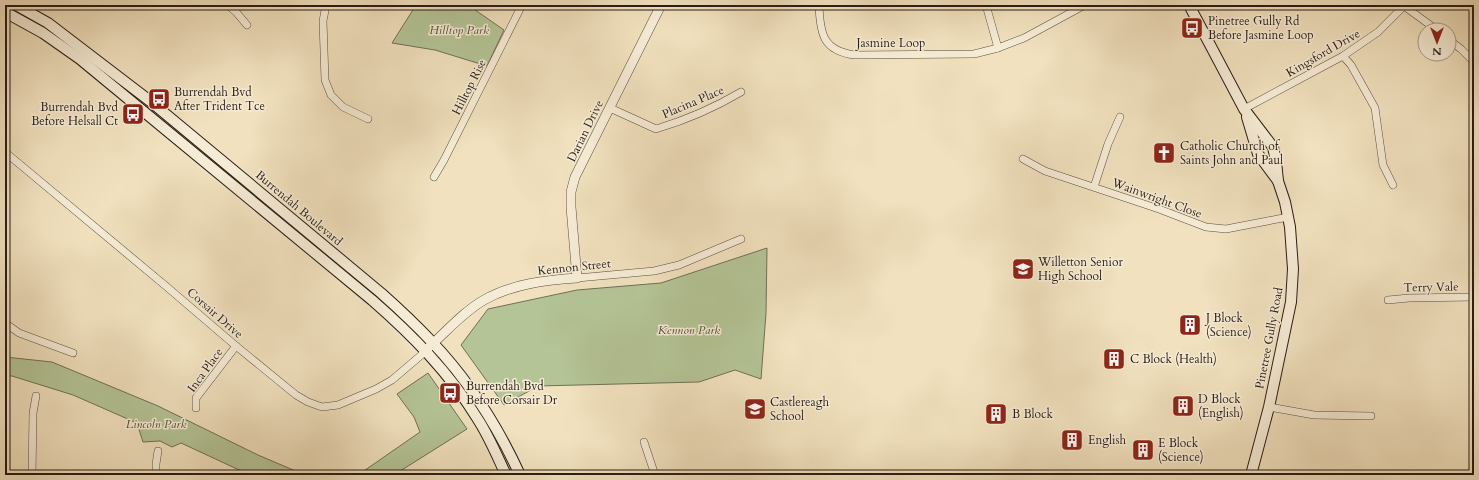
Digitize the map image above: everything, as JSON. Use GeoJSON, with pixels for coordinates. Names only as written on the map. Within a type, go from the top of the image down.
{"type":"FeatureCollection","features":[{"type":"Feature","properties":{"kind":"main road","name":"Burrendah Boulevard"},"geometry":{"type":"LineString","coordinates":[[16,5],[48,23],[150,102],[381,294],[416,325],[434,344],[465,382],[486,412],[520,475]]}},
{"type":"Feature","properties":{"kind":"main road","name":"Pinetree Gully Road"},"geometry":{"type":"LineString","coordinates":[[1189,5],[1244,109],[1273,147],[1278,181],[1288,217],[1293,268],[1291,302],[1269,407],[1251,475]]}},
{"type":"Feature","properties":{"kind":"main road","name":"Burrendah Boulevard"},"geometry":{"type":"LineString","coordinates":[[5,12],[43,32],[80,60],[372,300],[408,332],[454,384],[487,436],[506,475]]}},
{"type":"Feature","properties":{"kind":"main road","name":"Pinetree Gully Road"},"geometry":{"type":"LineString","coordinates":[[1244,109],[1258,154],[1278,181]]}},
{"type":"Feature","properties":{"kind":"street"},"geometry":{"type":"LineString","coordinates":[[228,5],[247,25]]}},
{"type":"Feature","properties":{"kind":"street"},"geometry":{"type":"LineString","coordinates":[[326,5],[323,21],[325,80],[331,95],[343,107],[368,119]]}},
{"type":"Feature","properties":{"kind":"street","name":"Hilltop Rise"},"geometry":{"type":"LineString","coordinates":[[434,177],[448,154],[522,5]]}},
{"type":"Feature","properties":{"kind":"street","name":"Darian Drive"},"geometry":{"type":"LineString","coordinates":[[576,278],[571,207],[571,192],[575,177],[661,5]]}},
{"type":"Feature","properties":{"kind":"street","name":"Jasmine Loop"},"geometry":{"type":"LineString","coordinates":[[819,5],[820,25],[825,40],[833,48],[844,53],[855,55],[974,54],[998,48],[1024,38],[1085,5]]}},
{"type":"Feature","properties":{"kind":"street"},"geometry":{"type":"LineString","coordinates":[[986,5],[998,48]]}},
{"type":"Feature","properties":{"kind":"street"},"geometry":{"type":"LineString","coordinates":[[1404,6],[1426,22]]}},
{"type":"Feature","properties":{"kind":"street","name":"Kingsford Drive"},"geometry":{"type":"LineString","coordinates":[[1244,109],[1343,56],[1378,32],[1404,6]]}},
{"type":"Feature","properties":{"kind":"street"},"geometry":{"type":"LineString","coordinates":[[1457,46],[1474,62]]}},
{"type":"Feature","properties":{"kind":"street"},"geometry":{"type":"LineString","coordinates":[[1343,56],[1351,65],[1375,108],[1383,165],[1393,185]]}},
{"type":"Feature","properties":{"kind":"street","name":"Placina Place"},"geometry":{"type":"LineString","coordinates":[[610,108],[656,129],[679,122],[724,102],[741,92]]}},
{"type":"Feature","properties":{"kind":"street"},"geometry":{"type":"LineString","coordinates":[[1094,187],[1108,144],[1120,117]]}},
{"type":"Feature","properties":{"kind":"street","name":"Corsair Drive"},"geometry":{"type":"LineString","coordinates":[[5,152],[236,346],[296,395],[308,402],[322,407],[338,405],[376,389],[392,380],[426,351]]}},
{"type":"Feature","properties":{"kind":"street","name":"Wainwright Close"},"geometry":{"type":"LineString","coordinates":[[1023,159],[1045,171],[1159,209],[1206,227],[1226,229],[1288,217]]}},
{"type":"Feature","properties":{"kind":"street","name":"Kennon Street"},"geometry":{"type":"LineString","coordinates":[[426,351],[468,311],[490,298],[517,287],[537,282],[654,271],[678,266],[741,239]]}},
{"type":"Feature","properties":{"kind":"street","name":"Terry Vale"},"geometry":{"type":"LineString","coordinates":[[1388,300],[1409,298],[1474,297]]}},
{"type":"Feature","properties":{"kind":"street"},"geometry":{"type":"LineString","coordinates":[[5,323],[19,333],[73,353]]}},
{"type":"Feature","properties":{"kind":"street","name":"Inca Place"},"geometry":{"type":"LineString","coordinates":[[196,408],[196,398],[236,346]]}},
{"type":"Feature","properties":{"kind":"street"},"geometry":{"type":"LineString","coordinates":[[32,475],[36,396]]}},
{"type":"Feature","properties":{"kind":"street"},"geometry":{"type":"LineString","coordinates":[[1269,407],[1314,415],[1371,416]]}},
{"type":"Feature","properties":{"kind":"street"},"geometry":{"type":"LineString","coordinates":[[644,442],[655,475]]}},
{"type":"Feature","properties":{"kind":"street"},"geometry":{"type":"LineString","coordinates":[[156,475],[158,451]]}},
{"type":"Feature","properties":{"kind":"green space","name":"Hilltop Park"},"geometry":{"type":"Polygon","coordinates":[[[416,5],[468,5],[504,30],[487,66],[435,50],[392,43],[416,5]]]}},
{"type":"Feature","properties":{"kind":"green space","name":"Kennon Park"},"geometry":{"type":"Polygon","coordinates":[[[767,248],[766,313],[761,379],[735,370],[699,382],[538,386],[504,405],[461,345],[488,309],[577,290],[661,283],[767,248]]]}},
{"type":"Feature","properties":{"kind":"green space","name":"Lincoln Park"},"geometry":{"type":"Polygon","coordinates":[[[5,357],[52,362],[158,406],[258,455],[305,475],[250,475],[181,443],[172,447],[160,441],[143,442],[137,423],[73,395],[12,376],[5,376],[5,357]]]}},
{"type":"Feature","properties":{"kind":"green space"},"geometry":{"type":"Polygon","coordinates":[[[428,373],[467,429],[397,473],[397,475],[358,475],[420,432],[414,417],[397,394],[428,373]]]}},
{"type":"Feature","properties":{"kind":"place","name":"Pinetree Gully Rd Before Jasmine Loop"},"geometry":{"type":"Point","coordinates":[1192,28]}},
{"type":"Feature","properties":{"kind":"place","name":"Burrendah Bvd After Trident Tce"},"geometry":{"type":"Point","coordinates":[159,99]}},
{"type":"Feature","properties":{"kind":"place","name":"Burrendah Bvd Before Helsall Ct"},"geometry":{"type":"Point","coordinates":[133,114]}},
{"type":"Feature","properties":{"kind":"place","name":"Catholic Church of Saints John and Paul"},"geometry":{"type":"Point","coordinates":[1164,153]}},
{"type":"Feature","properties":{"kind":"place","name":"Willetton Senior High School"},"geometry":{"type":"Point","coordinates":[1023,269]}},
{"type":"Feature","properties":{"kind":"place","name":"J Block (Science)"},"geometry":{"type":"Point","coordinates":[1190,325]}},
{"type":"Feature","properties":{"kind":"place","name":"C Block (Health)"},"geometry":{"type":"Point","coordinates":[1114,359]}},
{"type":"Feature","properties":{"kind":"place","name":"Burrendah Bvd Before Corsair Dr"},"geometry":{"type":"Point","coordinates":[450,393]}},
{"type":"Feature","properties":{"kind":"place","name":"D Block (English)"},"geometry":{"type":"Point","coordinates":[1183,406]}},
{"type":"Feature","properties":{"kind":"place","name":"Castlereagh School"},"geometry":{"type":"Point","coordinates":[755,409]}},
{"type":"Feature","properties":{"kind":"place","name":"B Block"},"geometry":{"type":"Point","coordinates":[996,414]}},
{"type":"Feature","properties":{"kind":"place","name":"English"},"geometry":{"type":"Point","coordinates":[1072,440]}},
{"type":"Feature","properties":{"kind":"place","name":"E Block (Science)"},"geometry":{"type":"Point","coordinates":[1143,450]}}]}
